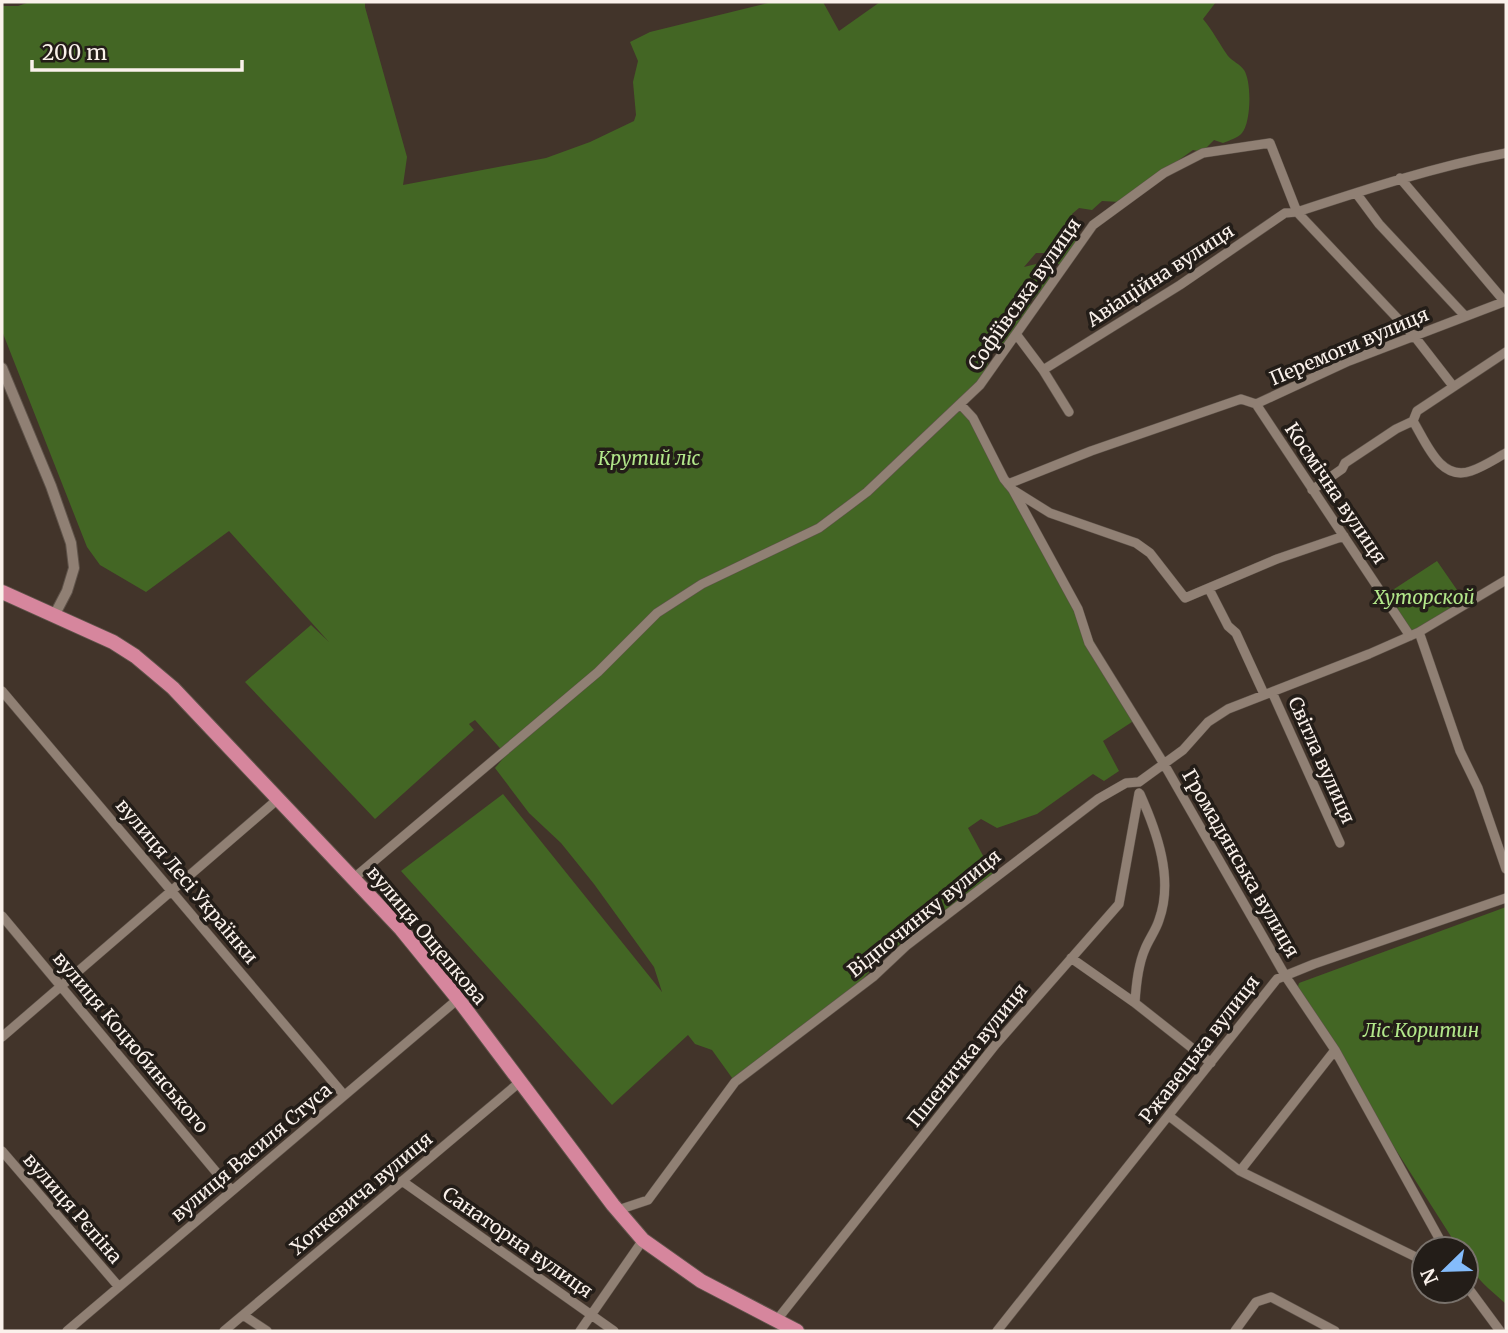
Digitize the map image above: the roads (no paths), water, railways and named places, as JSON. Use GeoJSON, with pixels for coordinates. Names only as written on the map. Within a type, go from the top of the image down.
{"type":"FeatureCollection","features":[{"type":"Feature","properties":{"kind":"highway","name":"вулиця Ощепкова"},"geometry":{"type":"LineString","coordinates":[[2,592],[113,642],[135,656],[173,688],[401,929],[643,1240],[701,1281],[797,1331]]}},
{"type":"Feature","properties":{"kind":"street","name":"Софіївська вулиця"},"geometry":{"type":"LineString","coordinates":[[354,878],[598,672],[656,613],[702,584],[819,528],[867,492],[980,385],[1093,225],[1164,173],[1203,153],[1270,143],[1297,212]]}},
{"type":"Feature","properties":{"kind":"street","name":"Авіаційна вулиця"},"geometry":{"type":"LineString","coordinates":[[1043,370],[1180,285],[1285,213],[1297,212],[1399,178],[1466,160],[1506,153]]}},
{"type":"Feature","properties":{"kind":"street"},"geometry":{"type":"LineString","coordinates":[[1399,178],[1506,302]]}},
{"type":"Feature","properties":{"kind":"street"},"geometry":{"type":"LineString","coordinates":[[1356,193],[1379,224],[1465,316]]}},
{"type":"Feature","properties":{"kind":"street"},"geometry":{"type":"LineString","coordinates":[[1297,212],[1415,337],[1453,386]]}},
{"type":"Feature","properties":{"kind":"street","name":"Перемоги вулиця"},"geometry":{"type":"LineString","coordinates":[[1010,487],[1091,451],[1241,400],[1256,404],[1349,361],[1506,302]]}},
{"type":"Feature","properties":{"kind":"street"},"geometry":{"type":"LineString","coordinates":[[1016,334],[1069,412]]}},
{"type":"Feature","properties":{"kind":"street"},"geometry":{"type":"LineString","coordinates":[[1312,490],[1342,469],[1345,463],[1396,429],[1413,421],[1417,411],[1506,352]]}},
{"type":"Feature","properties":{"kind":"street"},"geometry":{"type":"LineString","coordinates":[[2,368],[51,486],[71,543],[74,568],[55,614]]}},
{"type":"Feature","properties":{"kind":"street"},"geometry":{"type":"LineString","coordinates":[[960,404],[973,418],[1010,487],[1049,513],[1136,542],[1150,553],[1185,598],[1277,559],[1344,536]]}},
{"type":"Feature","properties":{"kind":"street","name":"Космічна вулиця"},"geometry":{"type":"LineString","coordinates":[[1256,404],[1312,490],[1415,634],[1460,751],[1478,788],[1506,869]]}},
{"type":"Feature","properties":{"kind":"street"},"geometry":{"type":"LineString","coordinates":[[1413,421],[1442,467],[1454,474],[1471,472],[1506,453]]}},
{"type":"Feature","properties":{"kind":"street","name":"Громадянська вулиця"},"geometry":{"type":"LineString","coordinates":[[1010,487],[1079,608],[1089,643],[1164,764],[1286,976],[1335,1050],[1437,1235]]}},
{"type":"Feature","properties":{"kind":"street"},"geometry":{"type":"LineString","coordinates":[[1135,1003],[1144,951],[1160,919],[1164,894],[1160,846],[1139,793],[1139,782],[1183,750],[1208,722],[1228,709],[1415,634],[1506,580]]}},
{"type":"Feature","properties":{"kind":"street","name":"Світла вулиця"},"geometry":{"type":"LineString","coordinates":[[1209,589],[1268,693],[1340,843]]}},
{"type":"Feature","properties":{"kind":"street","name":"вулиця Лесі Українки"},"geometry":{"type":"LineString","coordinates":[[2,691],[344,1095]]}},
{"type":"Feature","properties":{"kind":"street","name":"Відпочинку вулиця"},"geometry":{"type":"LineString","coordinates":[[618,1210],[648,1200],[735,1082],[873,977],[906,946],[1098,799],[1126,783],[1139,782]]}},
{"type":"Feature","properties":{"kind":"street","name":"Пшеничка вулиця"},"geometry":{"type":"LineString","coordinates":[[776,1321],[996,1044],[1119,904],[1139,793]]}},
{"type":"Feature","properties":{"kind":"street"},"geometry":{"type":"LineString","coordinates":[[2,1037],[278,799]]}},
{"type":"Feature","properties":{"kind":"street","name":"Ржавецька вулиця"},"geometry":{"type":"LineString","coordinates":[[997,1331],[1277,979],[1506,898]]}},
{"type":"Feature","properties":{"kind":"street","name":"вулиця Коцюбинського"},"geometry":{"type":"LineString","coordinates":[[2,916],[232,1191]]}},
{"type":"Feature","properties":{"kind":"street"},"geometry":{"type":"LineString","coordinates":[[1071,958],[1135,1003],[1211,1063]]}},
{"type":"Feature","properties":{"kind":"street","name":"вулиця Василя Стуса"},"geometry":{"type":"LineString","coordinates":[[67,1331],[458,999]]}},
{"type":"Feature","properties":{"kind":"street"},"geometry":{"type":"LineString","coordinates":[[1240,1171],[1335,1050]]}},
{"type":"Feature","properties":{"kind":"street","name":"Хоткевича вулиця"},"geometry":{"type":"LineString","coordinates":[[224,1331],[521,1081]]}},
{"type":"Feature","properties":{"kind":"street"},"geometry":{"type":"LineString","coordinates":[[1169,1116],[1240,1171],[1410,1254]]}},
{"type":"Feature","properties":{"kind":"street","name":"вулиця Рєпіна"},"geometry":{"type":"LineString","coordinates":[[2,1151],[119,1287]]}},
{"type":"Feature","properties":{"kind":"street","name":"Санаторна вулиця"},"geometry":{"type":"LineString","coordinates":[[402,1181],[614,1331]]}},
{"type":"Feature","properties":{"kind":"street"},"geometry":{"type":"LineString","coordinates":[[580,1331],[643,1240]]}},
{"type":"Feature","properties":{"kind":"street"},"geometry":{"type":"LineString","coordinates":[[1235,1331],[1256,1302],[1271,1297],[1335,1331]]}},
{"type":"Feature","properties":{"kind":"street"},"geometry":{"type":"LineString","coordinates":[[1480,1304],[1500,1331]]}},
{"type":"Feature","properties":{"kind":"street"},"geometry":{"type":"LineString","coordinates":[[243,1315],[267,1331]]}},
{"type":"Feature","properties":{"kind":"park label","name":"Крутий ліс"},"geometry":{"type":"Point","coordinates":[649,458]}},
{"type":"Feature","properties":{"kind":"park label","name":"Хуторской"},"geometry":{"type":"Point","coordinates":[1424,597]}},
{"type":"Feature","properties":{"kind":"park label","name":"Ліс Коритин"},"geometry":{"type":"Point","coordinates":[1421,1030]}}]}
